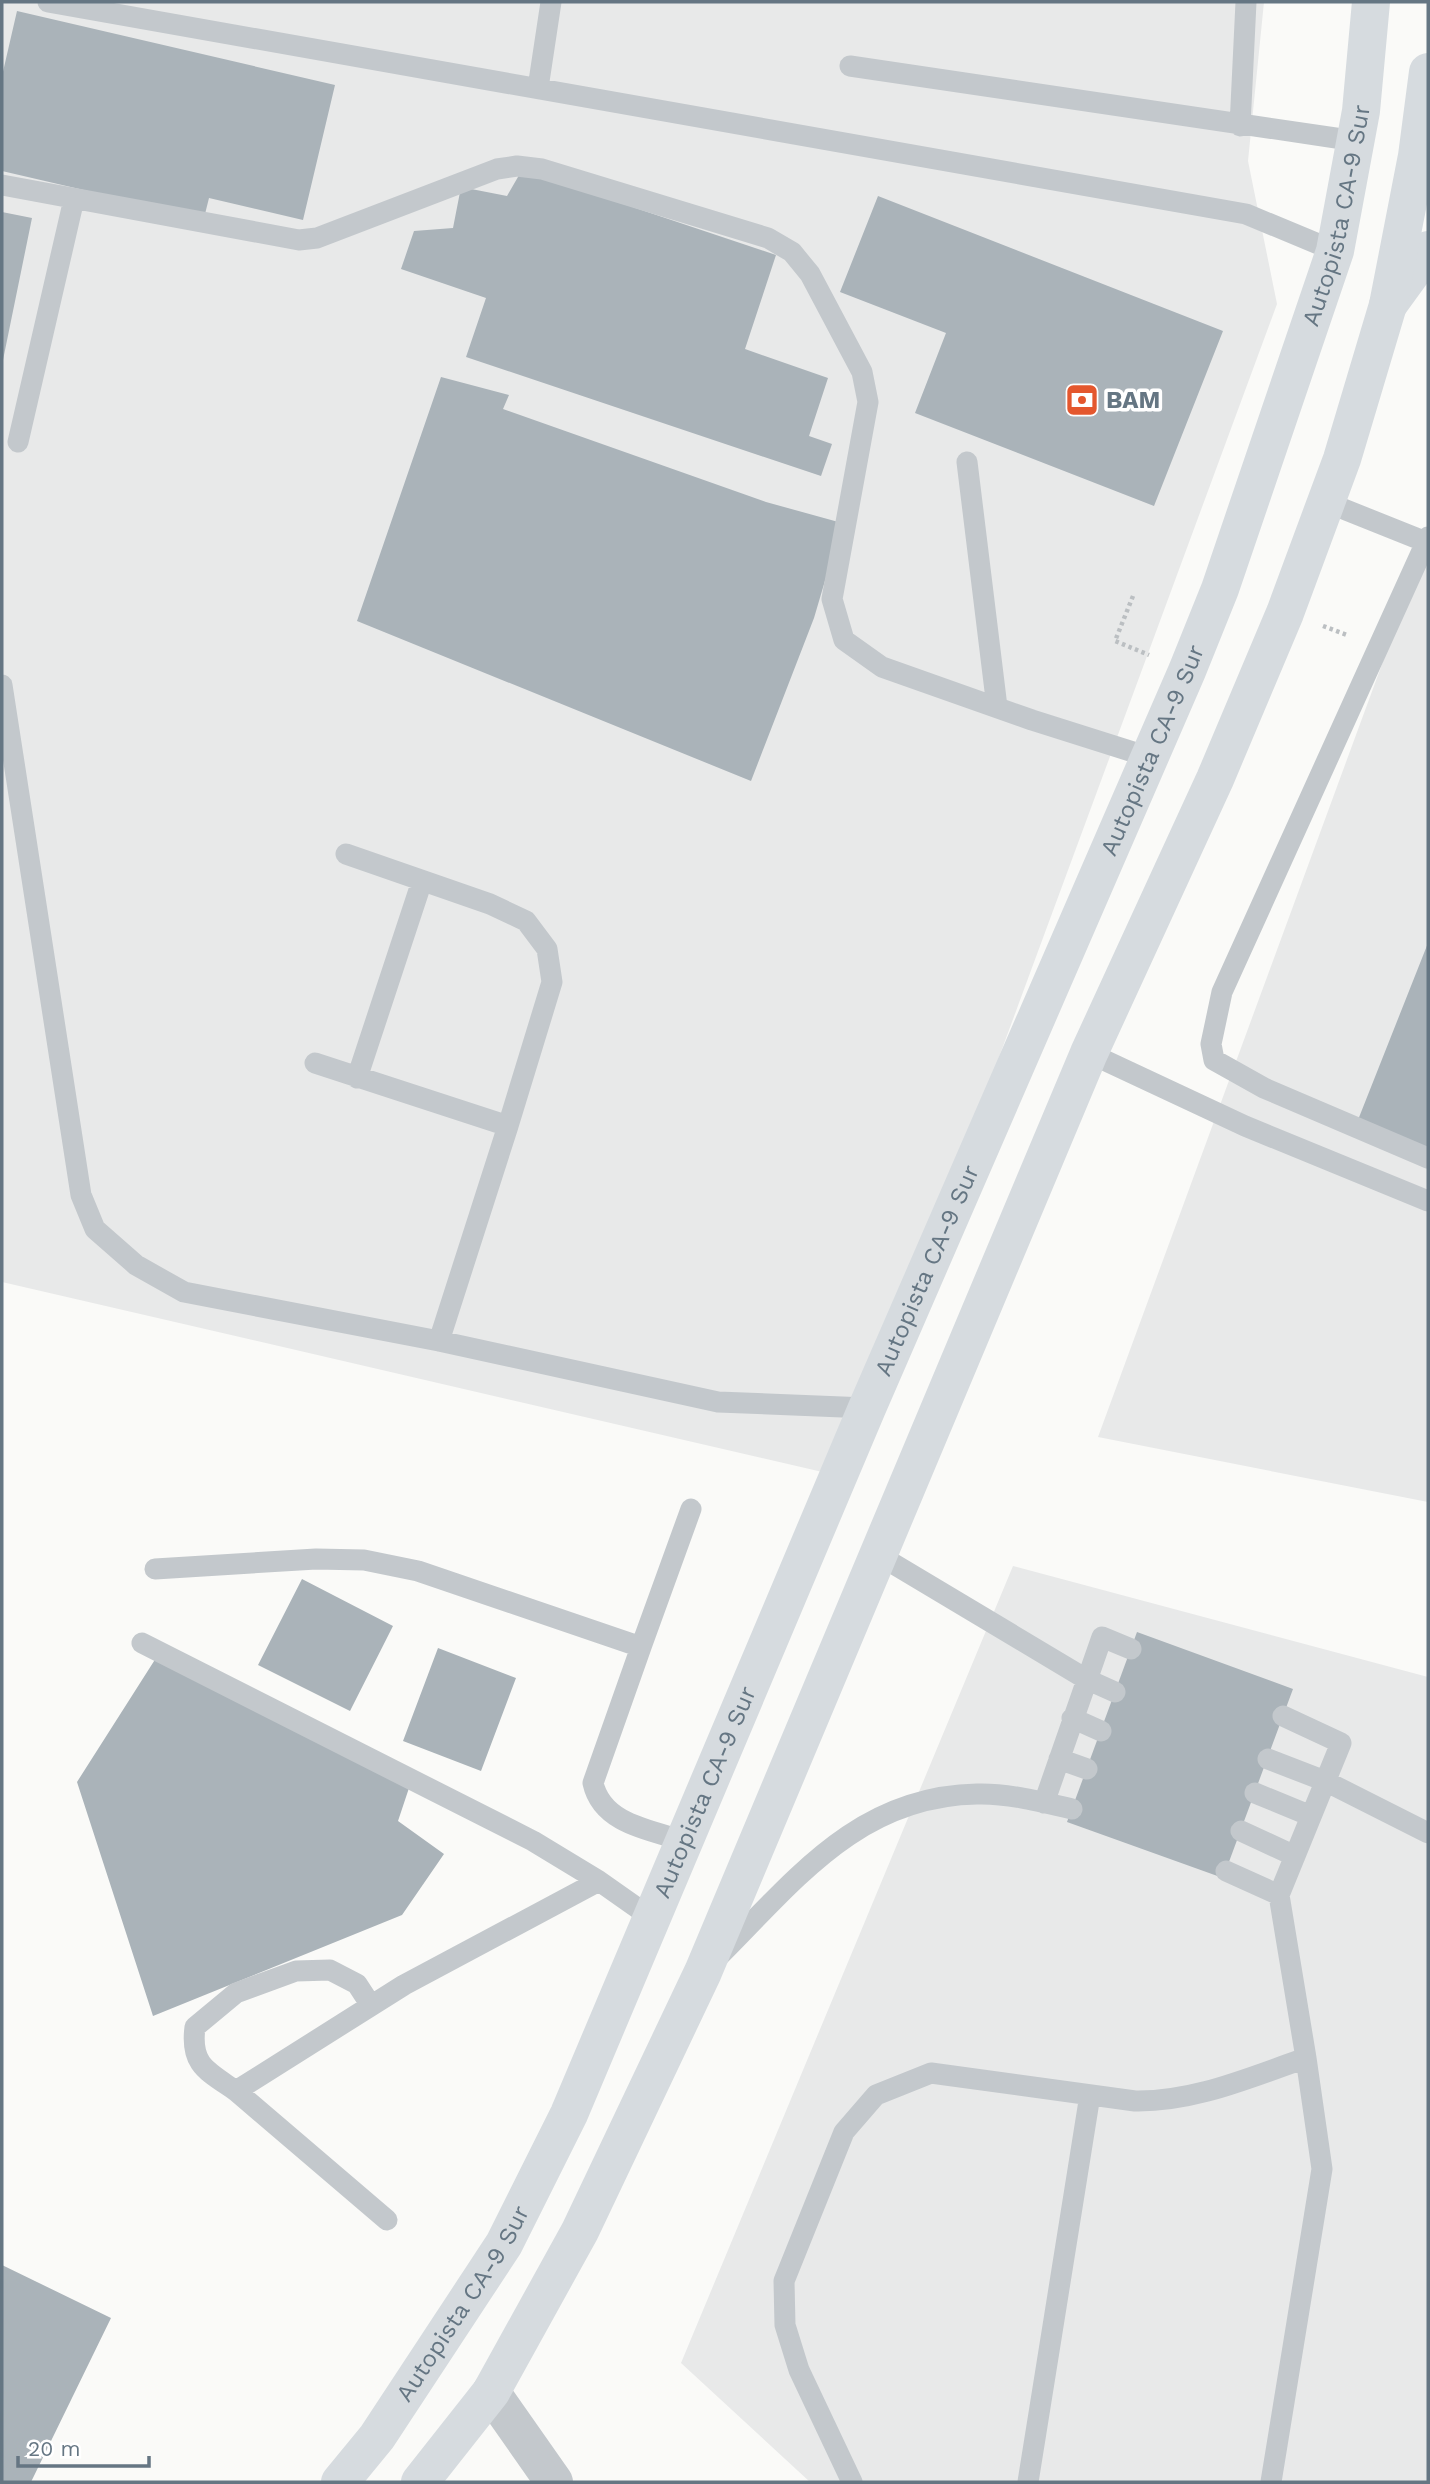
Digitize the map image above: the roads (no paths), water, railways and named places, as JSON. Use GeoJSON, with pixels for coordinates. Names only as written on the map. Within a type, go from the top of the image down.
{"type":"FeatureCollection","features":[{"type":"Feature","properties":{"kind":"main road","name":"Autopista CA-9 Sur"},"geometry":{"type":"LineString","coordinates":[[340,2482],[377,2437],[504,2244],[569,2114],[867,1408],[1220,589],[1335,251],[1356,141],[1371,2]]}},
{"type":"Feature","properties":{"kind":"main road"},"geometry":{"type":"LineString","coordinates":[[420,2482],[491,2392],[580,2231],[704,1972],[1089,1053],[1215,779],[1285,613],[1326,502],[1388,305],[1417,156],[1428,72]]}},
{"type":"Feature","properties":{"kind":"main road"},"geometry":{"type":"LineString","coordinates":[[1388,305],[1428,250]]}},
{"type":"Feature","properties":{"kind":"street"},"geometry":{"type":"LineString","coordinates":[[491,2392],[554,2482]]}},
{"type":"Feature","properties":{"kind":"lane"},"geometry":{"type":"LineString","coordinates":[[48,2],[1246,214],[1335,251]]}},
{"type":"Feature","properties":{"kind":"lane"},"geometry":{"type":"LineString","coordinates":[[538,88],[551,2]]}},
{"type":"Feature","properties":{"kind":"lane"},"geometry":{"type":"LineString","coordinates":[[1240,126],[1246,2]]}},
{"type":"Feature","properties":{"kind":"lane"},"geometry":{"type":"LineString","coordinates":[[850,66],[1240,126],[1356,141]]}},
{"type":"Feature","properties":{"kind":"lane"},"geometry":{"type":"LineString","coordinates":[[2,185],[299,240],[317,237],[497,169],[517,166],[542,169],[768,238],[792,252],[810,274],[862,372],[868,402],[832,600],[844,640],[882,667],[1149,757]]}},
{"type":"Feature","properties":{"kind":"lane"},"geometry":{"type":"LineString","coordinates":[[18,442],[74,199]]}},
{"type":"Feature","properties":{"kind":"lane"},"geometry":{"type":"LineString","coordinates":[[967,462],[998,707]]}},
{"type":"Feature","properties":{"kind":"lane"},"geometry":{"type":"LineString","coordinates":[[1326,502],[1427,540],[1222,992],[1211,1044],[1214,1060],[1264,1088],[1428,1158]]}},
{"type":"Feature","properties":{"kind":"lane"},"geometry":{"type":"LineString","coordinates":[[2,685],[81,1195],[95,1229],[135,1265],[184,1292],[439,1341],[718,1402],[867,1408]]}},
{"type":"Feature","properties":{"kind":"lane"},"geometry":{"type":"LineString","coordinates":[[346,854],[490,904],[526,920],[547,949],[552,982],[439,1341]]}},
{"type":"Feature","properties":{"kind":"lane"},"geometry":{"type":"LineString","coordinates":[[357,1078],[422,881]]}},
{"type":"Feature","properties":{"kind":"lane"},"geometry":{"type":"LineString","coordinates":[[1089,1053],[1245,1126],[1428,1201]]}},
{"type":"Feature","properties":{"kind":"lane"},"geometry":{"type":"LineString","coordinates":[[315,1063],[508,1126]]}},
{"type":"Feature","properties":{"kind":"lane"},"geometry":{"type":"LineString","coordinates":[[685,1841],[642,1828],[605,1811],[596,1797],[593,1783],[691,1509]]}},
{"type":"Feature","properties":{"kind":"lane"},"geometry":{"type":"LineString","coordinates":[[877,1554],[1086,1679],[1115,1692]]}},
{"type":"Feature","properties":{"kind":"lane"},"geometry":{"type":"LineString","coordinates":[[155,1569],[316,1559],[364,1560],[418,1571],[641,1647]]}},
{"type":"Feature","properties":{"kind":"lane"},"geometry":{"type":"LineString","coordinates":[[1044,1803],[1102,1637],[1131,1648]]}},
{"type":"Feature","properties":{"kind":"lane"},"geometry":{"type":"LineString","coordinates":[[142,1643],[533,1841],[599,1881],[653,1919]]}},
{"type":"Feature","properties":{"kind":"lane"},"geometry":{"type":"LineString","coordinates":[[1271,2482],[1322,2169],[1279,1895],[1341,1743],[1283,1716]]}},
{"type":"Feature","properties":{"kind":"lane"},"geometry":{"type":"LineString","coordinates":[[1072,1718],[1101,1731]]}},
{"type":"Feature","properties":{"kind":"lane"},"geometry":{"type":"LineString","coordinates":[[1059,1759],[1087,1769]]}},
{"type":"Feature","properties":{"kind":"lane"},"geometry":{"type":"LineString","coordinates":[[1268,1759],[1325,1781],[1428,1833]]}},
{"type":"Feature","properties":{"kind":"lane"},"geometry":{"type":"LineString","coordinates":[[1255,1793],[1311,1816]]}},
{"type":"Feature","properties":{"kind":"lane"},"geometry":{"type":"LineString","coordinates":[[704,1972],[821,1853],[872,1821],[925,1800],[979,1794],[1072,1809]]}},
{"type":"Feature","properties":{"kind":"lane"},"geometry":{"type":"LineString","coordinates":[[1241,1831],[1294,1856]]}},
{"type":"Feature","properties":{"kind":"lane"},"geometry":{"type":"LineString","coordinates":[[1226,1871],[1279,1895]]}},
{"type":"Feature","properties":{"kind":"lane"},"geometry":{"type":"LineString","coordinates":[[236,2091],[370,2004],[599,1881]]}},
{"type":"Feature","properties":{"kind":"lane"},"geometry":{"type":"LineString","coordinates":[[370,2004],[357,1984],[330,1970],[296,1971],[236,1993],[195,2026],[192,2048],[203,2069],[236,2091],[387,2220]]}},
{"type":"Feature","properties":{"kind":"lane"},"geometry":{"type":"LineString","coordinates":[[852,2482],[799,2370],[785,2325],[784,2281],[844,2132],[876,2095],[931,2073],[1135,2101],[1173,2100],[1193,2096],[1306,2058]]}},
{"type":"Feature","properties":{"kind":"lane"},"geometry":{"type":"LineString","coordinates":[[1028,2482],[1090,2095]]}},
{"type":"Feature","properties":{"kind":"place","name":"BAM"},"geometry":{"type":"Point","coordinates":[1082,400]}}]}
